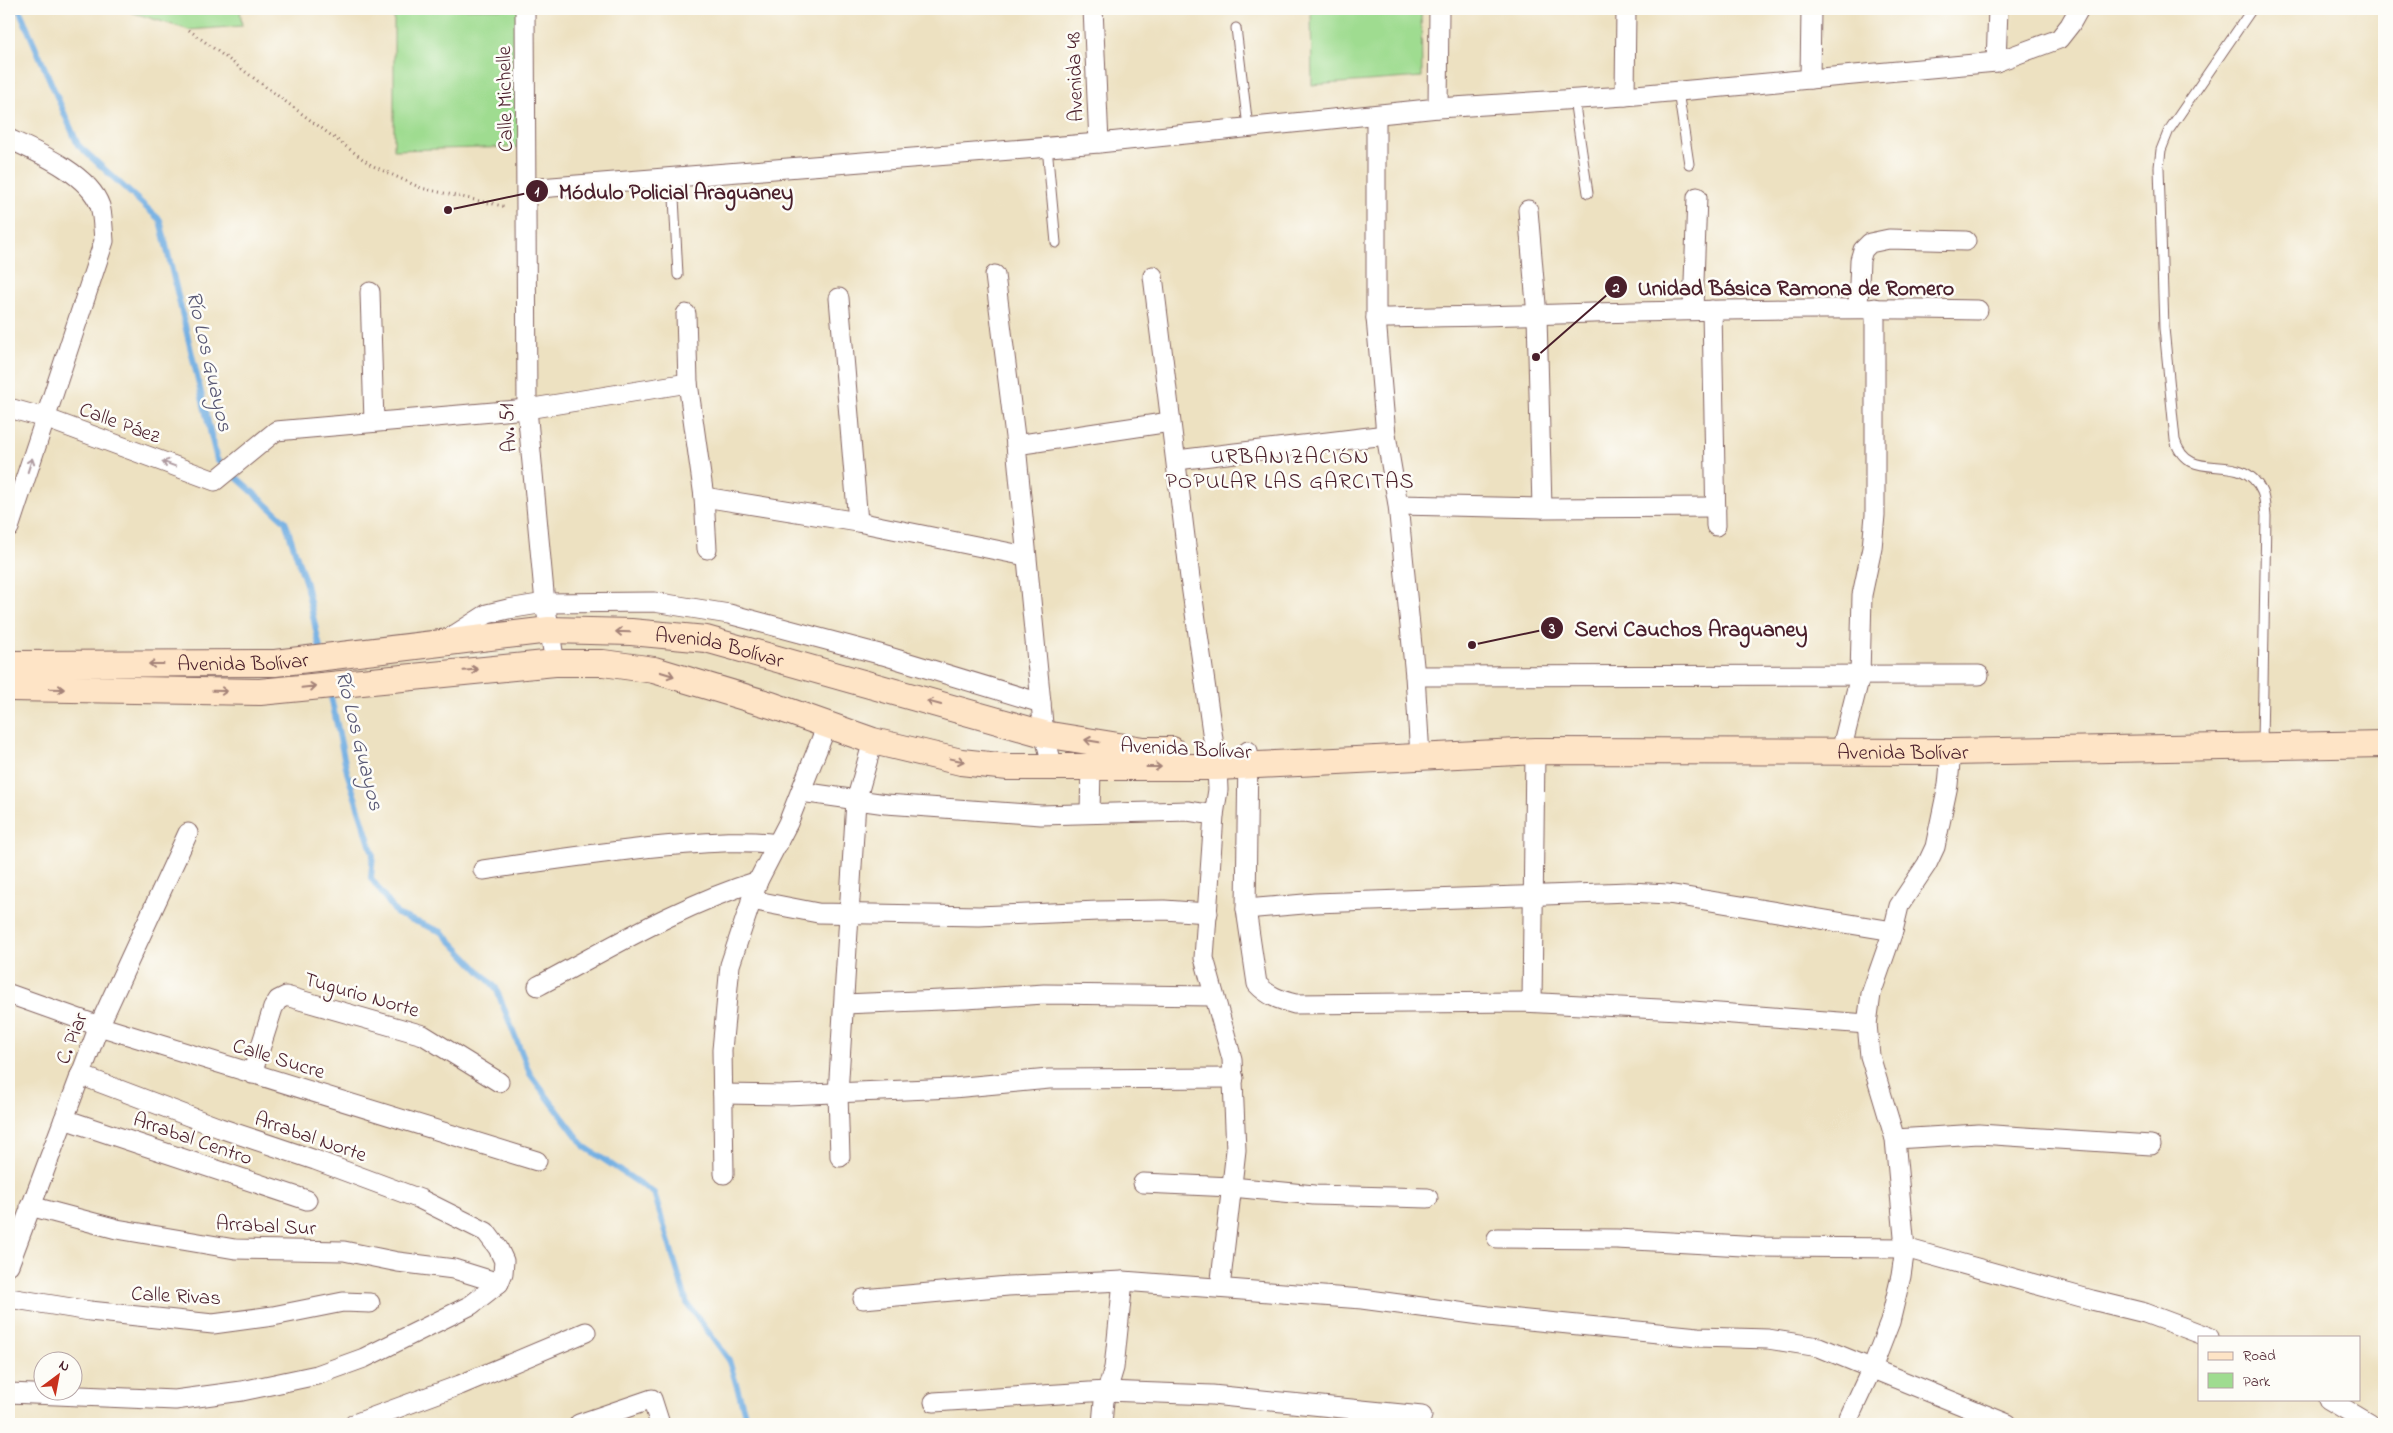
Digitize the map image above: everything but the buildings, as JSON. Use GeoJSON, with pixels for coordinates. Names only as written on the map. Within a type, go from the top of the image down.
{"type":"FeatureCollection","features":[{"type":"Feature","properties":{"kind":"main road","name":"Avenida Bolívar"},"geometry":{"type":"LineString","coordinates":[[9,664],[275,663],[440,645],[549,630],[631,632],[706,639],[1044,734],[1143,750],[1215,759]]}},
{"type":"Feature","properties":{"kind":"main road","name":"Avenida Bolívar"},"geometry":{"type":"LineString","coordinates":[[9,688],[260,692],[555,663],[602,663],[654,670],[771,705],[873,741],[960,762],[1008,767],[1091,767],[1215,759],[1420,756],[1535,751],[1951,752],[2384,744]]}},
{"type":"Feature","properties":{"kind":"street","name":"Calle Michelle"},"geometry":{"type":"LineString","coordinates":[[525,9],[527,189]]}},
{"type":"Feature","properties":{"kind":"street","name":"Avenida 48"},"geometry":{"type":"LineString","coordinates":[[1093,9],[1099,143]]}},
{"type":"Feature","properties":{"kind":"street"},"geometry":{"type":"LineString","coordinates":[[1438,108],[1439,9]]}},
{"type":"Feature","properties":{"kind":"street"},"geometry":{"type":"LineString","coordinates":[[1625,96],[1626,9]]}},
{"type":"Feature","properties":{"kind":"street"},"geometry":{"type":"LineString","coordinates":[[1810,79],[1811,9]]}},
{"type":"Feature","properties":{"kind":"street"},"geometry":{"type":"LineString","coordinates":[[1996,62],[1998,9]]}},
{"type":"Feature","properties":{"kind":"street"},"geometry":{"type":"LineString","coordinates":[[527,189],[1099,143],[1438,108],[1625,96],[1996,62],[2058,39],[2070,25],[2079,9]]}},
{"type":"Feature","properties":{"kind":"street"},"geometry":{"type":"LineString","coordinates":[[1376,114],[1376,318],[1386,435],[1398,505],[1415,676],[1420,756]]}},
{"type":"Feature","properties":{"kind":"street"},"geometry":{"type":"LineString","coordinates":[[9,139],[42,154],[86,184],[100,206],[104,241],[9,528]]}},
{"type":"Feature","properties":{"kind":"street","name":"Av. 51"},"geometry":{"type":"LineString","coordinates":[[527,189],[527,409],[545,603],[555,663]]}},
{"type":"Feature","properties":{"kind":"street"},"geometry":{"type":"LineString","coordinates":[[1693,310],[1697,197]]}},
{"type":"Feature","properties":{"kind":"street"},"geometry":{"type":"LineString","coordinates":[[1528,210],[1537,316],[1542,508]]}},
{"type":"Feature","properties":{"kind":"street"},"geometry":{"type":"LineString","coordinates":[[1841,752],[1860,676],[1862,595],[1872,548],[1875,515],[1867,308],[1860,260],[1863,250],[1870,243],[1889,238],[1966,241]]}},
{"type":"Feature","properties":{"kind":"street"},"geometry":{"type":"LineString","coordinates":[[995,275],[1016,445],[1044,734],[1053,767]]}},
{"type":"Feature","properties":{"kind":"street"},"geometry":{"type":"LineString","coordinates":[[1153,276],[1218,790],[1214,815],[1204,958],[1232,1059],[1236,1150],[1220,1288]]}},
{"type":"Feature","properties":{"kind":"street"},"geometry":{"type":"LineString","coordinates":[[370,292],[374,422],[527,409],[688,383]]}},
{"type":"Feature","properties":{"kind":"street"},"geometry":{"type":"LineString","coordinates":[[839,298],[858,522]]}},
{"type":"Feature","properties":{"kind":"street"},"geometry":{"type":"LineString","coordinates":[[1376,318],[1537,316],[1693,310],[1867,308],[1978,310]]}},
{"type":"Feature","properties":{"kind":"street"},"geometry":{"type":"LineString","coordinates":[[1712,310],[1716,526]]}},
{"type":"Feature","properties":{"kind":"street"},"geometry":{"type":"LineString","coordinates":[[686,314],[688,383],[704,497],[707,549]]}},
{"type":"Feature","properties":{"kind":"street","name":"Calle Páez"},"geometry":{"type":"LineString","coordinates":[[9,408],[45,418],[215,481],[276,431],[374,422]]}},
{"type":"Feature","properties":{"kind":"street"},"geometry":{"type":"LineString","coordinates":[[1016,445],[1170,422]]}},
{"type":"Feature","properties":{"kind":"street"},"geometry":{"type":"LineString","coordinates":[[1177,460],[1386,435]]}},
{"type":"Feature","properties":{"kind":"street"},"geometry":{"type":"LineString","coordinates":[[704,497],[858,522],[1026,556]]}},
{"type":"Feature","properties":{"kind":"street"},"geometry":{"type":"LineString","coordinates":[[1398,505],[1542,508],[1716,507]]}},
{"type":"Feature","properties":{"kind":"street"},"geometry":{"type":"LineString","coordinates":[[440,645],[487,614],[545,603],[654,602],[720,612],[883,655],[1041,703]]}},
{"type":"Feature","properties":{"kind":"street"},"geometry":{"type":"LineString","coordinates":[[878,687],[883,655]]}},
{"type":"Feature","properties":{"kind":"street"},"geometry":{"type":"LineString","coordinates":[[1415,676],[1978,675]]}},
{"type":"Feature","properties":{"kind":"street"},"geometry":{"type":"LineString","coordinates":[[724,1174],[722,1050],[730,965],[758,881],[778,844],[801,792],[827,725]]}},
{"type":"Feature","properties":{"kind":"street"},"geometry":{"type":"LineString","coordinates":[[840,1158],[838,1094],[851,914],[856,801],[873,741]]}},
{"type":"Feature","properties":{"kind":"street"},"geometry":{"type":"LineString","coordinates":[[1532,1002],[1535,751]]}},
{"type":"Feature","properties":{"kind":"street"},"geometry":{"type":"LineString","coordinates":[[1846,1424],[1872,1368],[1890,1322],[1901,1276],[1905,1248],[1895,1139],[1870,1056],[1867,1024],[1871,994],[1893,931],[1899,906],[1927,864],[1935,847],[1948,785],[1951,752]]}},
{"type":"Feature","properties":{"kind":"street"},"geometry":{"type":"LineString","coordinates":[[1248,758],[1246,909],[1258,984],[1265,992],[1278,1000],[1295,1004],[1532,1002],[1679,1010],[1867,1024]]}},
{"type":"Feature","properties":{"kind":"street"},"geometry":{"type":"LineString","coordinates":[[1090,813],[1091,767]]}},
{"type":"Feature","properties":{"kind":"street"},"geometry":{"type":"LineString","coordinates":[[801,792],[856,801],[937,809],[1041,815],[1188,811],[1214,815]]}},
{"type":"Feature","properties":{"kind":"street","name":"C. Piar"},"geometry":{"type":"LineString","coordinates":[[9,1265],[99,1026],[188,833]]}},
{"type":"Feature","properties":{"kind":"street"},"geometry":{"type":"LineString","coordinates":[[483,870],[590,854],[693,844],[750,840],[778,844]]}},
{"type":"Feature","properties":{"kind":"street"},"geometry":{"type":"LineString","coordinates":[[538,986],[692,905],[725,891],[758,881]]}},
{"type":"Feature","properties":{"kind":"street"},"geometry":{"type":"LineString","coordinates":[[1246,909],[1315,903],[1629,892],[1668,894],[1893,931]]}},
{"type":"Feature","properties":{"kind":"street"},"geometry":{"type":"LineString","coordinates":[[751,900],[818,913],[851,914],[979,916],[1164,910],[1208,913]]}},
{"type":"Feature","properties":{"kind":"street","name":"Calle Sucre"},"geometry":{"type":"LineString","coordinates":[[9,994],[99,1026],[537,1161]]}},
{"type":"Feature","properties":{"kind":"street"},"geometry":{"type":"LineString","coordinates":[[844,1004],[966,1000],[1044,994],[1214,996]]}},
{"type":"Feature","properties":{"kind":"street","name":"Tugurio Norte"},"geometry":{"type":"LineString","coordinates":[[252,1074],[273,1008],[278,1000],[286,996],[423,1035],[499,1082]]}},
{"type":"Feature","properties":{"kind":"street","name":"Arrabal Norte"},"geometry":{"type":"LineString","coordinates":[[80,1074],[220,1128],[315,1160],[420,1199],[486,1232],[498,1248],[502,1275]]}},
{"type":"Feature","properties":{"kind":"street"},"geometry":{"type":"LineString","coordinates":[[723,1094],[838,1094],[953,1088],[1020,1080],[1234,1078]]}},
{"type":"Feature","properties":{"kind":"street","name":"Arrabal Centro"},"geometry":{"type":"LineString","coordinates":[[64,1119],[307,1200]]}},
{"type":"Feature","properties":{"kind":"street"},"geometry":{"type":"LineString","coordinates":[[1895,1139],[1979,1134],[2151,1145]]}},
{"type":"Feature","properties":{"kind":"street"},"geometry":{"type":"LineString","coordinates":[[1143,1183],[1232,1187],[1314,1195],[1428,1198]]}},
{"type":"Feature","properties":{"kind":"street","name":"Arrabal Sur"},"geometry":{"type":"LineString","coordinates":[[30,1206],[117,1229],[235,1249],[344,1251],[398,1262],[502,1275]]}},
{"type":"Feature","properties":{"kind":"street"},"geometry":{"type":"LineString","coordinates":[[1496,1238],[1617,1239],[1760,1247],[1905,1248],[2144,1313],[2206,1336]]}},
{"type":"Feature","properties":{"kind":"street"},"geometry":{"type":"LineString","coordinates":[[9,1392],[175,1400],[242,1391],[317,1375],[364,1358],[434,1325],[471,1305],[502,1275]]}},
{"type":"Feature","properties":{"kind":"street"},"geometry":{"type":"LineString","coordinates":[[1102,1424],[1106,1392],[1111,1383],[1114,1368],[1123,1281]]}},
{"type":"Feature","properties":{"kind":"street"},"geometry":{"type":"LineString","coordinates":[[863,1299],[1008,1286],[1123,1281],[1362,1299],[1488,1316],[1698,1337],[1768,1339],[1819,1347],[2008,1424]]}},
{"type":"Feature","properties":{"kind":"street","name":"Calle Rivas"},"geometry":{"type":"LineString","coordinates":[[9,1298],[90,1311],[213,1324],[273,1316],[343,1302],[370,1303]]}},
{"type":"Feature","properties":{"kind":"street"},"geometry":{"type":"LineString","coordinates":[[354,1424],[460,1385],[586,1332]]}},
{"type":"Feature","properties":{"kind":"street"},"geometry":{"type":"LineString","coordinates":[[934,1402],[1106,1392],[1212,1395],[1422,1416]]}},
{"type":"Feature","properties":{"kind":"street"},"geometry":{"type":"LineString","coordinates":[[579,1424],[652,1399],[660,1424]]}},
{"type":"Feature","properties":{"kind":"street"},"geometry":{"type":"LineString","coordinates":[[2330,1400],[2370,1424]]}},
{"type":"Feature","properties":{"kind":"lane"},"geometry":{"type":"LineString","coordinates":[[2252,9],[2169,130],[2161,150],[2159,167],[2164,328],[2175,440],[2179,454],[2188,462],[2201,466],[2228,466],[2249,475],[2262,492],[2266,516],[2262,746]]}},
{"type":"Feature","properties":{"kind":"lane"},"geometry":{"type":"LineString","coordinates":[[1236,28],[1248,128]]}},
{"type":"Feature","properties":{"kind":"lane"},"geometry":{"type":"LineString","coordinates":[[1678,91],[1690,164]]}},
{"type":"Feature","properties":{"kind":"lane"},"geometry":{"type":"LineString","coordinates":[[1574,99],[1588,193]]}},
{"type":"Feature","properties":{"kind":"lane"},"geometry":{"type":"LineString","coordinates":[[1047,147],[1056,243]]}},
{"type":"Feature","properties":{"kind":"lane"},"geometry":{"type":"LineString","coordinates":[[672,178],[678,275]]}},
{"type":"Feature","properties":{"kind":"path"},"geometry":{"type":"LineString","coordinates":[[189,30],[378,168],[421,188],[507,207],[527,209]]}},
{"type":"Feature","properties":{"kind":"green space"},"geometry":{"type":"Polygon","coordinates":[[[121,9],[240,9],[242,26],[189,30],[121,9]]]}},
{"type":"Feature","properties":{"kind":"green space"},"geometry":{"type":"Polygon","coordinates":[[[394,9],[521,9],[523,147],[394,150],[394,9]]]}},
{"type":"Feature","properties":{"kind":"green space"},"geometry":{"type":"Polygon","coordinates":[[[1311,9],[1421,9],[1422,77],[1312,85],[1311,9]]]}},
{"type":"Feature","properties":{"kind":"waterway","name":"Río Los Guayos"},"geometry":{"type":"LineString","coordinates":[[19,9],[78,145],[160,220],[217,460],[285,521],[306,584],[321,653]]}},
{"type":"Feature","properties":{"kind":"waterway","name":"Río Los Guayos"},"geometry":{"type":"LineString","coordinates":[[330,692],[347,772],[373,854],[371,878],[397,914],[442,932],[496,988],[530,1074],[585,1147],[654,1193],[687,1303],[729,1360],[748,1424]]}},
{"type":"Feature","properties":{"kind":"place","name":"Módulo Policial Araguaney"},"geometry":{"type":"Point","coordinates":[448,210]}},
{"type":"Feature","properties":{"kind":"place","name":"Unidad Básica Ramona de Romero"},"geometry":{"type":"Point","coordinates":[1536,357]}},
{"type":"Feature","properties":{"kind":"place","name":"Servi Cauchos Araguaney"},"geometry":{"type":"Point","coordinates":[1472,645]}},
{"type":"Feature","properties":{"kind":"district","name":"URBANIZACIÓN POPULAR LAS GARCITAS"},"geometry":{"type":"Point","coordinates":[1290,468]}}]}
